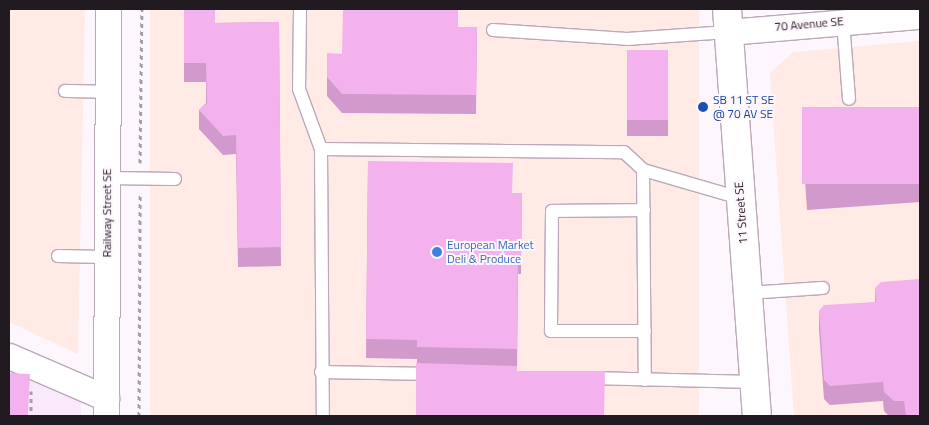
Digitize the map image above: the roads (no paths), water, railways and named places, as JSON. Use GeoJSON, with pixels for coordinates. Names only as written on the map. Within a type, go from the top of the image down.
{"type":"FeatureCollection","features":[{"type":"Feature","properties":{"kind":"street","name":"Railway Street SE"},"geometry":{"type":"LineString","coordinates":[[106,407],[108,9]]}},
{"type":"Feature","properties":{"kind":"street","name":"70 Avenue SE"},"geometry":{"type":"LineString","coordinates":[[727,20],[843,21],[920,16]]}},
{"type":"Feature","properties":{"kind":"street","name":"11 Street SE"},"geometry":{"type":"LineString","coordinates":[[727,20],[757,416]]}},
{"type":"Feature","properties":{"kind":"street"},"geometry":{"type":"LineString","coordinates":[[9,356],[106,407]]}},
{"type":"Feature","properties":{"kind":"lane"},"geometry":{"type":"LineString","coordinates":[[300,9],[300,89],[321,149],[321,372],[323,416]]}},
{"type":"Feature","properties":{"kind":"lane"},"geometry":{"type":"LineString","coordinates":[[493,30],[627,39],[727,20]]}},
{"type":"Feature","properties":{"kind":"lane"},"geometry":{"type":"LineString","coordinates":[[843,21],[849,99]]}},
{"type":"Feature","properties":{"kind":"lane"},"geometry":{"type":"LineString","coordinates":[[65,91],[108,92]]}},
{"type":"Feature","properties":{"kind":"lane"},"geometry":{"type":"LineString","coordinates":[[321,149],[624,152],[643,170],[740,198]]}},
{"type":"Feature","properties":{"kind":"lane"},"geometry":{"type":"LineString","coordinates":[[643,170],[645,380]]}},
{"type":"Feature","properties":{"kind":"lane"},"geometry":{"type":"LineString","coordinates":[[107,178],[175,179]]}},
{"type":"Feature","properties":{"kind":"lane"},"geometry":{"type":"LineString","coordinates":[[644,210],[552,211],[551,331],[645,331]]}},
{"type":"Feature","properties":{"kind":"lane"},"geometry":{"type":"LineString","coordinates":[[58,256],[107,257]]}},
{"type":"Feature","properties":{"kind":"lane"},"geometry":{"type":"LineString","coordinates":[[747,293],[823,288]]}},
{"type":"Feature","properties":{"kind":"lane"},"geometry":{"type":"LineString","coordinates":[[321,372],[449,375]]}},
{"type":"Feature","properties":{"kind":"lane"},"geometry":{"type":"LineString","coordinates":[[577,378],[754,382]]}},
{"type":"Feature","properties":{"kind":"place","name":"SB 11 ST SE @ 70 AV SE"},"geometry":{"type":"Point","coordinates":[703,107]}},
{"type":"Feature","properties":{"kind":"place","name":"European Market Deli & Produce"},"geometry":{"type":"Point","coordinates":[437,252]}}]}
